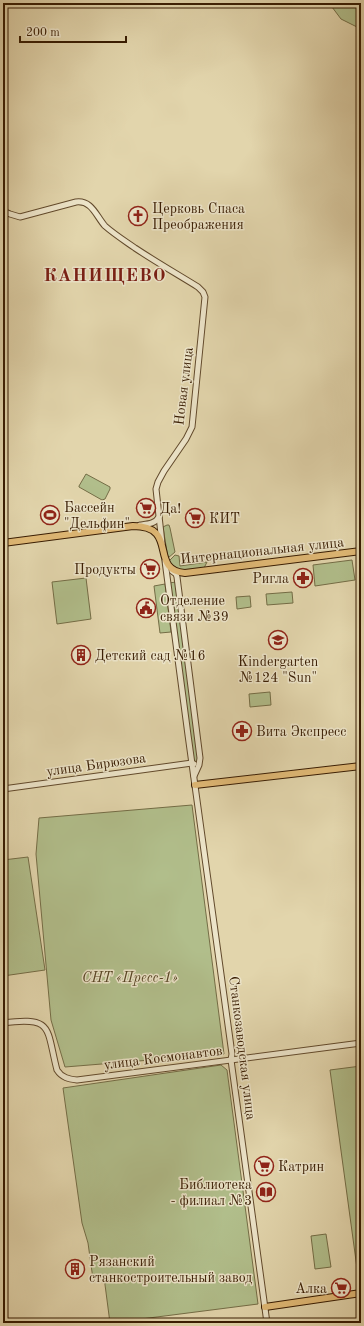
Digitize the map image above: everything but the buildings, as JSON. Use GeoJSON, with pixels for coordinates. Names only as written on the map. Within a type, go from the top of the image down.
{"type":"FeatureCollection","features":[{"type":"Feature","properties":{"kind":"main road","name":"Интернациональная улица"},"geometry":{"type":"LineString","coordinates":[[3,543],[133,526],[145,527],[156,533],[162,544],[164,558],[169,567],[174,571],[185,574],[361,551]]}},
{"type":"Feature","properties":{"kind":"main road"},"geometry":{"type":"LineString","coordinates":[[195,785],[361,766]]}},
{"type":"Feature","properties":{"kind":"main road"},"geometry":{"type":"LineString","coordinates":[[265,1307],[361,1293]]}},
{"type":"Feature","properties":{"kind":"street","name":"Новая улица"},"geometry":{"type":"LineString","coordinates":[[3,211],[20,217],[81,201],[90,206],[105,226],[123,240],[198,287],[203,292],[205,297],[192,427],[164,471],[156,489],[162,544]]}},
{"type":"Feature","properties":{"kind":"street"},"geometry":{"type":"LineString","coordinates":[[133,526],[152,523],[156,521],[159,516]]}},
{"type":"Feature","properties":{"kind":"street","name":"Станкозаводская улица"},"geometry":{"type":"LineString","coordinates":[[164,558],[232,1054],[231,1060],[267,1323]]}},
{"type":"Feature","properties":{"kind":"street"},"geometry":{"type":"LineString","coordinates":[[167,577],[169,571],[174,571],[178,582],[200,763],[194,776]]}},
{"type":"Feature","properties":{"kind":"street"},"geometry":{"type":"LineString","coordinates":[[178,582],[180,577],[185,574]]}},
{"type":"Feature","properties":{"kind":"street","name":"улица Бирюзова"},"geometry":{"type":"LineString","coordinates":[[3,789],[192,763],[197,765],[200,763]]}},
{"type":"Feature","properties":{"kind":"street","name":"улица Космонавтов"},"geometry":{"type":"LineString","coordinates":[[3,1024],[22,1021],[39,1023],[48,1033],[50,1038],[57,1070],[64,1077],[77,1080],[361,1043]]}},
{"type":"Feature","properties":{"kind":"green space"},"geometry":{"type":"Polygon","coordinates":[[[329,3],[361,3],[361,57],[359,28],[341,19],[329,3]]]}},
{"type":"Feature","properties":{"kind":"green space"},"geometry":{"type":"Polygon","coordinates":[[[86,474],[110,487],[105,499],[102,500],[79,487],[86,474]]]}},
{"type":"Feature","properties":{"kind":"green space"},"geometry":{"type":"Polygon","coordinates":[[[169,525],[170,528],[175,552],[168,558],[163,527],[169,525]]]}},
{"type":"Feature","properties":{"kind":"green space"},"geometry":{"type":"Polygon","coordinates":[[[175,555],[179,556],[180,566],[207,562],[204,568],[190,570],[180,569],[172,565],[169,561],[175,555]]]}},
{"type":"Feature","properties":{"kind":"green space"},"geometry":{"type":"Polygon","coordinates":[[[352,560],[355,580],[315,586],[313,565],[352,560]]]}},
{"type":"Feature","properties":{"kind":"green space"},"geometry":{"type":"Polygon","coordinates":[[[86,578],[91,619],[57,624],[52,582],[86,578]]]}},
{"type":"Feature","properties":{"kind":"green space"},"geometry":{"type":"Polygon","coordinates":[[[176,582],[199,762],[193,763],[169,583],[176,582]]]}},
{"type":"Feature","properties":{"kind":"green space"},"geometry":{"type":"Polygon","coordinates":[[[165,584],[171,632],[160,633],[154,586],[165,584]]]}},
{"type":"Feature","properties":{"kind":"green space"},"geometry":{"type":"Polygon","coordinates":[[[292,592],[293,603],[267,605],[266,594],[292,592]]]}},
{"type":"Feature","properties":{"kind":"green space"},"geometry":{"type":"Polygon","coordinates":[[[250,596],[251,607],[237,609],[236,597],[250,596]]]}},
{"type":"Feature","properties":{"kind":"green space"},"geometry":{"type":"Polygon","coordinates":[[[270,692],[271,705],[250,707],[249,694],[270,692]]]}},
{"type":"Feature","properties":{"kind":"green space","name":"СНТ «Пресс-1»"},"geometry":{"type":"Polygon","coordinates":[[[192,805],[224,1054],[65,1067],[51,1020],[36,854],[39,818],[192,805]]]}},
{"type":"Feature","properties":{"kind":"green space"},"geometry":{"type":"Polygon","coordinates":[[[28,857],[45,970],[3,976],[3,860],[28,857]]]}},
{"type":"Feature","properties":{"kind":"green space"},"geometry":{"type":"Polygon","coordinates":[[[221,1065],[227,1070],[258,1304],[110,1323],[104,1277],[93,1279],[88,1243],[82,1223],[63,1088],[221,1065]]]}},
{"type":"Feature","properties":{"kind":"green space"},"geometry":{"type":"Polygon","coordinates":[[[361,1066],[361,1290],[360,1290],[330,1070],[361,1066]]]}},
{"type":"Feature","properties":{"kind":"green space"},"geometry":{"type":"Polygon","coordinates":[[[326,1234],[331,1267],[315,1269],[311,1236],[326,1234]]]}},
{"type":"Feature","properties":{"kind":"place","name":"Церковь Спаса Преображения"},"geometry":{"type":"Point","coordinates":[138,216]}},
{"type":"Feature","properties":{"kind":"place","name":"Да!"},"geometry":{"type":"Point","coordinates":[146,508]}},
{"type":"Feature","properties":{"kind":"place","name":"Бассейн \"Дельфин\""},"geometry":{"type":"Point","coordinates":[50,515]}},
{"type":"Feature","properties":{"kind":"place","name":"КИТ"},"geometry":{"type":"Point","coordinates":[195,518]}},
{"type":"Feature","properties":{"kind":"place","name":"Продукты"},"geometry":{"type":"Point","coordinates":[150,569]}},
{"type":"Feature","properties":{"kind":"place","name":"Ригла"},"geometry":{"type":"Point","coordinates":[303,578]}},
{"type":"Feature","properties":{"kind":"place","name":"Отделение связи №39"},"geometry":{"type":"Point","coordinates":[146,608]}},
{"type":"Feature","properties":{"kind":"place","name":"Kindergarten №124 \"Sun\""},"geometry":{"type":"Point","coordinates":[278,640]}},
{"type":"Feature","properties":{"kind":"place","name":"Детский сад №16"},"geometry":{"type":"Point","coordinates":[81,655]}},
{"type":"Feature","properties":{"kind":"place","name":"Вита Экспресс"},"geometry":{"type":"Point","coordinates":[242,731]}},
{"type":"Feature","properties":{"kind":"place","name":"Катрин"},"geometry":{"type":"Point","coordinates":[264,1166]}},
{"type":"Feature","properties":{"kind":"place","name":"Библиотека - филиал №3"},"geometry":{"type":"Point","coordinates":[266,1192]}},
{"type":"Feature","properties":{"kind":"place","name":"Рязанский станкостроительный завод"},"geometry":{"type":"Point","coordinates":[75,1269]}},
{"type":"Feature","properties":{"kind":"place","name":"Алка"},"geometry":{"type":"Point","coordinates":[341,1288]}},
{"type":"Feature","properties":{"kind":"district","name":"КАНИЩЕВО"},"geometry":{"type":"Point","coordinates":[105,275]}}]}
